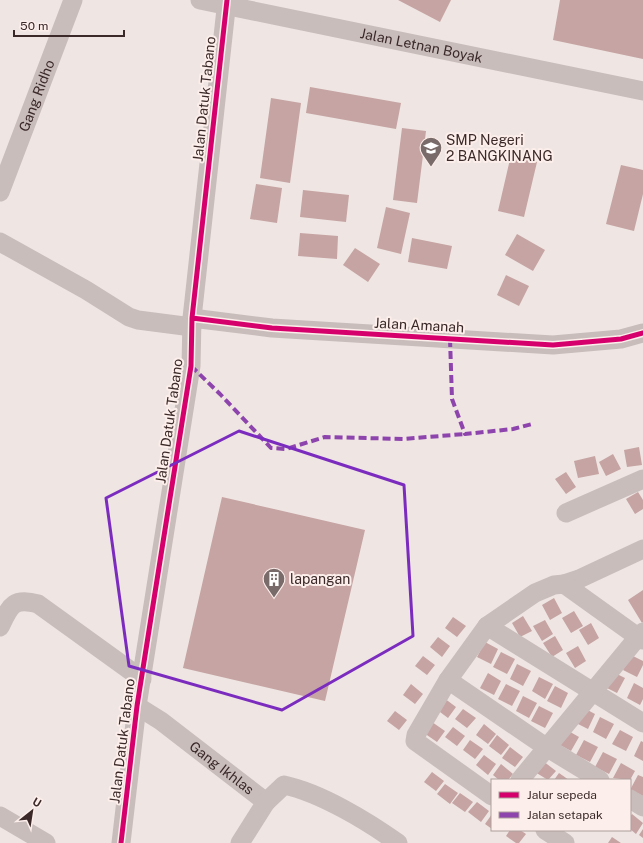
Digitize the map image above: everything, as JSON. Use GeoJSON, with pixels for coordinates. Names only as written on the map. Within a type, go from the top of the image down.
{"type":"FeatureCollection","features":[{"type":"Feature","properties":{"kind":"street","name":"Gang Ridho"},"geometry":{"type":"LineString","coordinates":[[0,192],[73,0]]}},
{"type":"Feature","properties":{"kind":"street","name":"Jalan Letnan Boyak"},"geometry":{"type":"LineString","coordinates":[[200,0],[227,3],[643,90]]}},
{"type":"Feature","properties":{"kind":"street","name":"Jalan Datuk Tabano"},"geometry":{"type":"LineString","coordinates":[[121,843],[138,706],[191,366],[192,322],[227,3]]}},
{"type":"Feature","properties":{"kind":"street","name":"Jalan Amanah"},"geometry":{"type":"LineString","coordinates":[[0,242],[86,290],[129,317],[272,328],[554,345],[595,343],[621,339],[643,333]]}},
{"type":"Feature","properties":{"kind":"street"},"geometry":{"type":"LineString","coordinates":[[566,513],[641,485]]}},
{"type":"Feature","properties":{"kind":"street"},"geometry":{"type":"LineString","coordinates":[[491,795],[415,741],[416,735],[448,680],[486,626],[536,593],[554,585],[564,584],[579,579],[643,548]]}},
{"type":"Feature","properties":{"kind":"street"},"geometry":{"type":"LineString","coordinates":[[521,779],[592,691],[641,636],[564,584]]}},
{"type":"Feature","properties":{"kind":"street"},"geometry":{"type":"LineString","coordinates":[[0,627],[8,610],[14,603],[26,601],[38,604],[142,679]]}},
{"type":"Feature","properties":{"kind":"street"},"geometry":{"type":"LineString","coordinates":[[486,626],[643,723]]}},
{"type":"Feature","properties":{"kind":"street"},"geometry":{"type":"LineString","coordinates":[[448,680],[546,747],[598,779]]}},
{"type":"Feature","properties":{"kind":"street","name":"Gang Ikhlas"},"geometry":{"type":"LineString","coordinates":[[138,706],[161,721],[266,802],[240,843]]}},
{"type":"Feature","properties":{"kind":"street"},"geometry":{"type":"LineString","coordinates":[[266,802],[284,785],[302,789],[328,800],[398,843]]}},
{"type":"Feature","properties":{"kind":"street"},"geometry":{"type":"LineString","coordinates":[[631,800],[643,806]]}},
{"type":"Feature","properties":{"kind":"street"},"geometry":{"type":"LineString","coordinates":[[0,816],[46,843]]}},
{"type":"Feature","properties":{"kind":"street"},"geometry":{"type":"LineString","coordinates":[[547,831],[565,843]]}},
{"type":"Feature","properties":{"kind":"highlighted area"},"geometry":{"type":"Polygon","coordinates":[[[239,431],[404,485],[413,636],[282,710],[129,666],[106,498],[239,431]]]}},
{"type":"Feature","properties":{"kind":"building"},"geometry":{"type":"Polygon","coordinates":[[[398,0],[451,0],[440,22],[398,0]]]}},
{"type":"Feature","properties":{"kind":"building"},"geometry":{"type":"Polygon","coordinates":[[[560,0],[643,0],[643,59],[553,40],[560,0]]]}},
{"type":"Feature","properties":{"kind":"building"},"geometry":{"type":"Polygon","coordinates":[[[310,87],[401,103],[396,129],[306,113],[310,87]]]}},
{"type":"Feature","properties":{"kind":"building"},"geometry":{"type":"Polygon","coordinates":[[[271,98],[301,103],[290,183],[260,178],[271,98]]]}},
{"type":"Feature","properties":{"kind":"building"},"geometry":{"type":"Polygon","coordinates":[[[402,128],[426,131],[417,203],[393,200],[402,128]]]}},
{"type":"Feature","properties":{"kind":"building"},"geometry":{"type":"Polygon","coordinates":[[[511,155],[537,162],[524,217],[498,211],[511,155]]]}},
{"type":"Feature","properties":{"kind":"building"},"geometry":{"type":"Polygon","coordinates":[[[621,165],[643,170],[643,194],[634,231],[606,224],[621,165]]]}},
{"type":"Feature","properties":{"kind":"building"},"geometry":{"type":"Polygon","coordinates":[[[256,184],[282,188],[277,223],[250,219],[256,184]]]}},
{"type":"Feature","properties":{"kind":"building"},"geometry":{"type":"Polygon","coordinates":[[[303,190],[349,195],[346,222],[300,217],[303,190]]]}},
{"type":"Feature","properties":{"kind":"building"},"geometry":{"type":"Polygon","coordinates":[[[386,207],[410,213],[401,254],[377,248],[386,207]]]}},
{"type":"Feature","properties":{"kind":"building"},"geometry":{"type":"Polygon","coordinates":[[[300,233],[338,236],[337,259],[298,256],[300,233]]]}},
{"type":"Feature","properties":{"kind":"building"},"geometry":{"type":"Polygon","coordinates":[[[517,234],[545,250],[533,271],[505,255],[517,234]]]}},
{"type":"Feature","properties":{"kind":"building"},"geometry":{"type":"Polygon","coordinates":[[[412,238],[452,246],[447,269],[408,262],[412,238]]]}},
{"type":"Feature","properties":{"kind":"building"},"geometry":{"type":"Polygon","coordinates":[[[355,248],[380,264],[368,282],[343,265],[355,248]]]}},
{"type":"Feature","properties":{"kind":"building"},"geometry":{"type":"Polygon","coordinates":[[[506,275],[529,286],[519,306],[497,295],[506,275]]]}},
{"type":"Feature","properties":{"kind":"building"},"geometry":{"type":"Polygon","coordinates":[[[639,447],[642,465],[627,467],[624,450],[639,447]]]}},
{"type":"Feature","properties":{"kind":"building"},"geometry":{"type":"Polygon","coordinates":[[[613,454],[621,469],[606,476],[599,462],[613,454]]]}},
{"type":"Feature","properties":{"kind":"building"},"geometry":{"type":"Polygon","coordinates":[[[595,456],[599,474],[578,478],[574,461],[595,456]]]}},
{"type":"Feature","properties":{"kind":"building"},"geometry":{"type":"Polygon","coordinates":[[[566,472],[576,487],[566,494],[555,479],[566,472]]]}},
{"type":"Feature","properties":{"kind":"building"},"geometry":{"type":"Polygon","coordinates":[[[638,492],[643,500],[643,509],[635,514],[626,499],[638,492]]]}},
{"type":"Feature","properties":{"kind":"building","name":"lapangan"},"geometry":{"type":"Polygon","coordinates":[[[222,497],[365,530],[325,701],[183,668],[222,497]]]}},
{"type":"Feature","properties":{"kind":"building"},"geometry":{"type":"Polygon","coordinates":[[[643,590],[643,622],[642,623],[628,600],[643,590]]]}},
{"type":"Feature","properties":{"kind":"building"},"geometry":{"type":"Polygon","coordinates":[[[554,598],[562,613],[550,620],[542,605],[554,598]]]}},
{"type":"Feature","properties":{"kind":"building"},"geometry":{"type":"Polygon","coordinates":[[[574,611],[583,626],[571,633],[562,618],[574,611]]]}},
{"type":"Feature","properties":{"kind":"building"},"geometry":{"type":"Polygon","coordinates":[[[523,616],[532,631],[520,637],[512,623],[523,616]]]}},
{"type":"Feature","properties":{"kind":"building"},"geometry":{"type":"Polygon","coordinates":[[[453,617],[466,626],[457,637],[445,628],[453,617]]]}},
{"type":"Feature","properties":{"kind":"building"},"geometry":{"type":"Polygon","coordinates":[[[545,620],[553,634],[542,641],[533,626],[545,620]]]}},
{"type":"Feature","properties":{"kind":"building"},"geometry":{"type":"Polygon","coordinates":[[[591,623],[599,638],[588,645],[579,630],[591,623]]]}},
{"type":"Feature","properties":{"kind":"building"},"geometry":{"type":"Polygon","coordinates":[[[555,636],[563,650],[552,657],[543,643],[555,636]]]}},
{"type":"Feature","properties":{"kind":"building"},"geometry":{"type":"Polygon","coordinates":[[[438,637],[450,646],[442,657],[430,647],[438,637]]]}},
{"type":"Feature","properties":{"kind":"building"},"geometry":{"type":"Polygon","coordinates":[[[485,642],[498,649],[491,664],[477,657],[485,642]]]}},
{"type":"Feature","properties":{"kind":"building"},"geometry":{"type":"Polygon","coordinates":[[[578,646],[586,661],[575,668],[566,653],[578,646]]]}},
{"type":"Feature","properties":{"kind":"building"},"geometry":{"type":"Polygon","coordinates":[[[501,652],[515,659],[507,674],[493,667],[501,652]]]}},
{"type":"Feature","properties":{"kind":"building"},"geometry":{"type":"Polygon","coordinates":[[[631,655],[643,661],[643,665],[637,677],[623,670],[631,655]]]}},
{"type":"Feature","properties":{"kind":"building"},"geometry":{"type":"Polygon","coordinates":[[[423,656],[435,665],[427,675],[415,666],[423,656]]]}},
{"type":"Feature","properties":{"kind":"building"},"geometry":{"type":"Polygon","coordinates":[[[517,664],[531,671],[523,686],[510,679],[517,664]]]}},
{"type":"Feature","properties":{"kind":"building"},"geometry":{"type":"Polygon","coordinates":[[[611,671],[625,678],[617,693],[603,686],[611,671]]]}},
{"type":"Feature","properties":{"kind":"building"},"geometry":{"type":"Polygon","coordinates":[[[488,673],[501,681],[494,695],[480,688],[488,673]]]}},
{"type":"Feature","properties":{"kind":"building"},"geometry":{"type":"Polygon","coordinates":[[[539,677],[553,684],[545,699],[532,691],[539,677]]]}},
{"type":"Feature","properties":{"kind":"building"},"geometry":{"type":"Polygon","coordinates":[[[634,683],[643,688],[643,699],[640,705],[627,698],[634,683]]]}},
{"type":"Feature","properties":{"kind":"building"},"geometry":{"type":"Polygon","coordinates":[[[411,684],[423,694],[415,704],[403,695],[411,684]]]}},
{"type":"Feature","properties":{"kind":"building"},"geometry":{"type":"Polygon","coordinates":[[[506,684],[520,691],[512,706],[498,699],[506,684]]]}},
{"type":"Feature","properties":{"kind":"building"},"geometry":{"type":"Polygon","coordinates":[[[555,686],[568,693],[561,708],[547,701],[555,686]]]}},
{"type":"Feature","properties":{"kind":"building"},"geometry":{"type":"Polygon","coordinates":[[[523,696],[537,703],[529,718],[516,711],[523,696]]]}},
{"type":"Feature","properties":{"kind":"building"},"geometry":{"type":"Polygon","coordinates":[[[444,698],[456,707],[448,718],[436,709],[444,698]]]}},
{"type":"Feature","properties":{"kind":"building"},"geometry":{"type":"Polygon","coordinates":[[[539,706],[553,713],[545,728],[531,721],[539,706]]]}},
{"type":"Feature","properties":{"kind":"building"},"geometry":{"type":"Polygon","coordinates":[[[582,707],[595,714],[588,729],[574,722],[582,707]]]}},
{"type":"Feature","properties":{"kind":"building"},"geometry":{"type":"Polygon","coordinates":[[[463,709],[476,718],[467,728],[455,719],[463,709]]]}},
{"type":"Feature","properties":{"kind":"building"},"geometry":{"type":"Polygon","coordinates":[[[395,711],[407,720],[399,730],[387,721],[395,711]]]}},
{"type":"Feature","properties":{"kind":"building"},"geometry":{"type":"Polygon","coordinates":[[[600,717],[614,724],[606,739],[593,732],[600,717]]]}},
{"type":"Feature","properties":{"kind":"building"},"geometry":{"type":"Polygon","coordinates":[[[432,722],[445,731],[437,742],[424,733],[432,722]]]}},
{"type":"Feature","properties":{"kind":"building"},"geometry":{"type":"Polygon","coordinates":[[[484,724],[496,734],[488,744],[476,735],[484,724]]]}},
{"type":"Feature","properties":{"kind":"building"},"geometry":{"type":"Polygon","coordinates":[[[453,727],[465,736],[457,746],[445,737],[453,727]]]}},
{"type":"Feature","properties":{"kind":"building"},"geometry":{"type":"Polygon","coordinates":[[[565,729],[579,737],[571,751],[558,744],[565,729]]]}},
{"type":"Feature","properties":{"kind":"building"},"geometry":{"type":"Polygon","coordinates":[[[620,730],[633,737],[626,751],[612,744],[620,730]]]}},
{"type":"Feature","properties":{"kind":"building"},"geometry":{"type":"Polygon","coordinates":[[[497,735],[509,745],[501,755],[489,746],[497,735]]]}},
{"type":"Feature","properties":{"kind":"building"},"geometry":{"type":"Polygon","coordinates":[[[470,740],[483,749],[475,759],[463,750],[470,740]]]}},
{"type":"Feature","properties":{"kind":"building"},"geometry":{"type":"Polygon","coordinates":[[[584,740],[598,747],[590,762],[576,755],[584,740]]]}},
{"type":"Feature","properties":{"kind":"building"},"geometry":{"type":"Polygon","coordinates":[[[641,741],[643,742],[643,761],[634,756],[641,741]]]}},
{"type":"Feature","properties":{"kind":"building"},"geometry":{"type":"Polygon","coordinates":[[[510,747],[523,757],[515,767],[502,758],[510,747]]]}},
{"type":"Feature","properties":{"kind":"building"},"geometry":{"type":"Polygon","coordinates":[[[603,752],[617,759],[609,774],[595,767],[603,752]]]}},
{"type":"Feature","properties":{"kind":"building"},"geometry":{"type":"Polygon","coordinates":[[[484,755],[496,764],[488,775],[476,765],[484,755]]]}},
{"type":"Feature","properties":{"kind":"building"},"geometry":{"type":"Polygon","coordinates":[[[543,761],[556,771],[549,779],[535,772],[543,761]]]}},
{"type":"Feature","properties":{"kind":"building"},"geometry":{"type":"Polygon","coordinates":[[[621,763],[635,771],[631,779],[613,778],[621,763]]]}},
{"type":"Feature","properties":{"kind":"building"},"geometry":{"type":"Polygon","coordinates":[[[501,764],[513,774],[509,779],[498,779],[493,775],[501,764]]]}},
{"type":"Feature","properties":{"kind":"building"},"geometry":{"type":"Polygon","coordinates":[[[432,772],[444,781],[436,791],[424,782],[432,772]]]}},
{"type":"Feature","properties":{"kind":"building"},"geometry":{"type":"Polygon","coordinates":[[[559,773],[568,779],[555,779],[559,773]]]}},
{"type":"Feature","properties":{"kind":"building"},"geometry":{"type":"Polygon","coordinates":[[[638,775],[643,777],[643,796],[631,790],[638,775]]]}},
{"type":"Feature","properties":{"kind":"building"},"geometry":{"type":"Polygon","coordinates":[[[445,784],[458,793],[450,804],[437,794],[445,784]]]}},
{"type":"Feature","properties":{"kind":"building"},"geometry":{"type":"Polygon","coordinates":[[[460,793],[473,802],[465,812],[452,803],[460,793]]]}},
{"type":"Feature","properties":{"kind":"building"},"geometry":{"type":"Polygon","coordinates":[[[477,802],[489,811],[481,822],[468,812],[477,802]]]}},
{"type":"Feature","properties":{"kind":"building"},"geometry":{"type":"Polygon","coordinates":[[[632,814],[643,823],[636,834],[631,830],[632,814]]]}},
{"type":"Feature","properties":{"kind":"building"},"geometry":{"type":"Polygon","coordinates":[[[491,815],[491,828],[485,824],[491,815]]]}},
{"type":"Feature","properties":{"kind":"building"},"geometry":{"type":"Polygon","coordinates":[[[643,829],[643,838],[639,835],[643,829]]]}},
{"type":"Feature","properties":{"kind":"building"},"geometry":{"type":"Polygon","coordinates":[[[509,831],[522,831],[526,834],[519,843],[516,843],[506,836],[509,831]]]}},
{"type":"Feature","properties":{"kind":"building"},"geometry":{"type":"Polygon","coordinates":[[[612,837],[621,843],[608,843],[612,837]]]}},
{"type":"Feature","properties":{"kind":"marked path"},"geometry":{"type":"LineString","coordinates":[[450,339],[452,399],[465,434],[513,429],[532,424]]}},
{"type":"Feature","properties":{"kind":"marked path"},"geometry":{"type":"LineString","coordinates":[[191,366],[220,394],[271,448],[286,449],[325,437],[403,439],[465,434]]}},
{"type":"Feature","properties":{"kind":"cycle path"},"geometry":{"type":"LineString","coordinates":[[121,843],[137,706],[191,366],[192,318],[227,0]]}},
{"type":"Feature","properties":{"kind":"cycle path"},"geometry":{"type":"LineString","coordinates":[[192,318],[272,328],[553,345],[621,339],[643,333]]}},
{"type":"Feature","properties":{"kind":"place","name":"SMP Negeri 2 BANGKINANG"},"geometry":{"type":"Point","coordinates":[431,168]}},
{"type":"Feature","properties":{"kind":"place","name":"lapangan"},"geometry":{"type":"Point","coordinates":[274,598]}}]}
